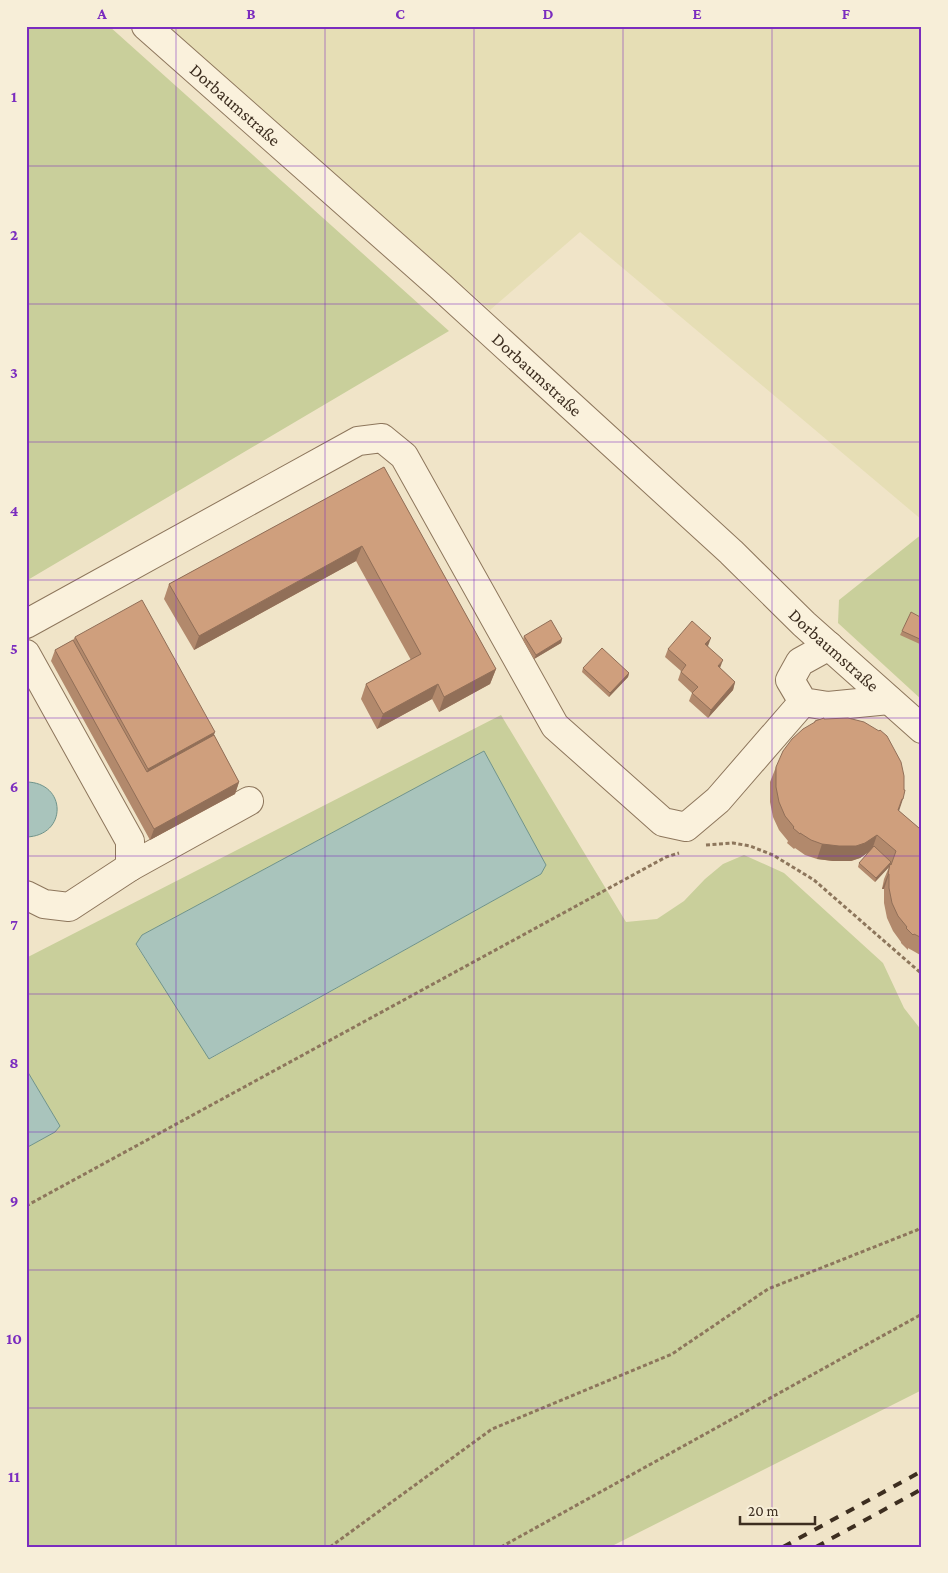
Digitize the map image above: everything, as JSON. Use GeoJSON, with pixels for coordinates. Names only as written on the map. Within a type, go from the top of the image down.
{"type":"FeatureCollection","features":[{"type":"Feature","properties":{"kind":"lane","name":"Dorbaumstraße"},"geometry":{"type":"LineString","coordinates":[[146,26],[440,286],[731,552],[829,646],[922,729]]}},
{"type":"Feature","properties":{"kind":"lane"},"geometry":{"type":"LineString","coordinates":[[26,624],[358,441],[382,438],[404,456],[555,726],[663,822],[686,827],[718,800],[803,702]]}},
{"type":"Feature","properties":{"kind":"lane"},"geometry":{"type":"LineString","coordinates":[[803,702],[790,680],[800,662],[829,646]]}},
{"type":"Feature","properties":{"kind":"lane"},"geometry":{"type":"LineString","coordinates":[[26,654],[130,841],[130,866]]}},
{"type":"Feature","properties":{"kind":"lane"},"geometry":{"type":"LineString","coordinates":[[803,702],[828,706],[889,700]]}},
{"type":"Feature","properties":{"kind":"lane"},"geometry":{"type":"LineString","coordinates":[[26,894],[44,904],[68,907],[130,866],[249,802]]}},
{"type":"Feature","properties":{"kind":"path"},"geometry":{"type":"LineString","coordinates":[[699,846],[733,843],[750,846],[773,855],[814,880],[922,974]]}},
{"type":"Feature","properties":{"kind":"path"},"geometry":{"type":"LineString","coordinates":[[26,1206],[666,857],[683,852]]}},
{"type":"Feature","properties":{"kind":"path"},"geometry":{"type":"LineString","coordinates":[[330,1547],[492,1429],[672,1354],[768,1289],[917,1230],[922,1226]]}},
{"type":"Feature","properties":{"kind":"path"},"geometry":{"type":"LineString","coordinates":[[501,1547],[922,1314]]}},
{"type":"Feature","properties":{"kind":"shaded area"},"geometry":{"type":"Polygon","coordinates":[[[166,26],[922,26],[922,520],[580,232],[490,310],[166,26]]]}},
{"type":"Feature","properties":{"kind":"green space"},"geometry":{"type":"Polygon","coordinates":[[[26,26],[109,26],[449,331],[26,581],[26,26]]]}},
{"type":"Feature","properties":{"kind":"green space"},"geometry":{"type":"Polygon","coordinates":[[[922,534],[922,700],[838,623],[839,600],[922,534]]]}},
{"type":"Feature","properties":{"kind":"green space"},"geometry":{"type":"Polygon","coordinates":[[[501,715],[626,922],[657,919],[684,901],[705,879],[723,864],[744,855],[784,873],[883,963],[904,1008],[922,1031],[922,1390],[610,1547],[26,1547],[26,1148],[55,1132],[60,1126],[26,1069],[26,958],[501,715]],[[484,751],[142,935],[136,945],[210,1059],[541,874],[546,865],[484,751]]]}},
{"type":"Feature","properties":{"kind":"water"},"geometry":{"type":"Polygon","coordinates":[[[484,751],[546,865],[541,874],[209,1059],[136,944],[142,935],[484,751]]]}},
{"type":"Feature","properties":{"kind":"water"},"geometry":{"type":"Polygon","coordinates":[[[26,782],[39,784],[49,790],[55,799],[57,809],[55,819],[49,828],[40,834],[26,837],[26,782]]]}},
{"type":"Feature","properties":{"kind":"water"},"geometry":{"type":"Polygon","coordinates":[[[26,1069],[60,1126],[55,1132],[26,1148],[26,1069]]]}},
{"type":"Feature","properties":{"kind":"building"},"geometry":{"type":"Polygon","coordinates":[[[384,467],[496,669],[444,697],[438,684],[383,714],[366,684],[421,654],[362,546],[199,636],[169,584],[384,467]]]}},
{"type":"Feature","properties":{"kind":"building"},"geometry":{"type":"Polygon","coordinates":[[[142,600],[215,732],[148,769],[75,637],[142,600]]]}},
{"type":"Feature","properties":{"kind":"building"},"geometry":{"type":"Polygon","coordinates":[[[911,612],[922,618],[922,640],[902,631],[911,612]]]}},
{"type":"Feature","properties":{"kind":"building"},"geometry":{"type":"Polygon","coordinates":[[[551,620],[562,639],[536,655],[524,636],[551,620]]]}},
{"type":"Feature","properties":{"kind":"building"},"geometry":{"type":"Polygon","coordinates":[[[692,621],[711,638],[705,644],[723,660],[718,666],[735,682],[711,710],[692,693],[698,687],[681,672],[686,665],[668,649],[692,621]]]}},
{"type":"Feature","properties":{"kind":"building"},"geometry":{"type":"Polygon","coordinates":[[[73,640],[147,772],[214,735],[239,782],[154,829],[55,650],[73,640]]]}},
{"type":"Feature","properties":{"kind":"building"},"geometry":{"type":"Polygon","coordinates":[[[602,648],[629,673],[610,693],[583,668],[602,648]]]}},
{"type":"Feature","properties":{"kind":"building"},"geometry":{"type":"Polygon","coordinates":[[[824,718],[848,718],[864,722],[880,730],[887,736],[901,762],[905,790],[898,810],[919,828],[922,826],[922,938],[913,935],[906,928],[892,903],[888,874],[896,851],[877,835],[865,843],[856,846],[822,844],[800,834],[793,828],[785,816],[779,802],[776,787],[776,767],[783,751],[792,739],[815,721],[824,718]]]}},
{"type":"Feature","properties":{"kind":"building"},"geometry":{"type":"Polygon","coordinates":[[[874,846],[891,862],[876,878],[859,863],[874,846]]]}},
{"type":"Feature","properties":{"kind":"railway"},"geometry":{"type":"LineString","coordinates":[[783,1547],[922,1471]]}},
{"type":"Feature","properties":{"kind":"railway"},"geometry":{"type":"LineString","coordinates":[[816,1547],[922,1489]]}}]}
